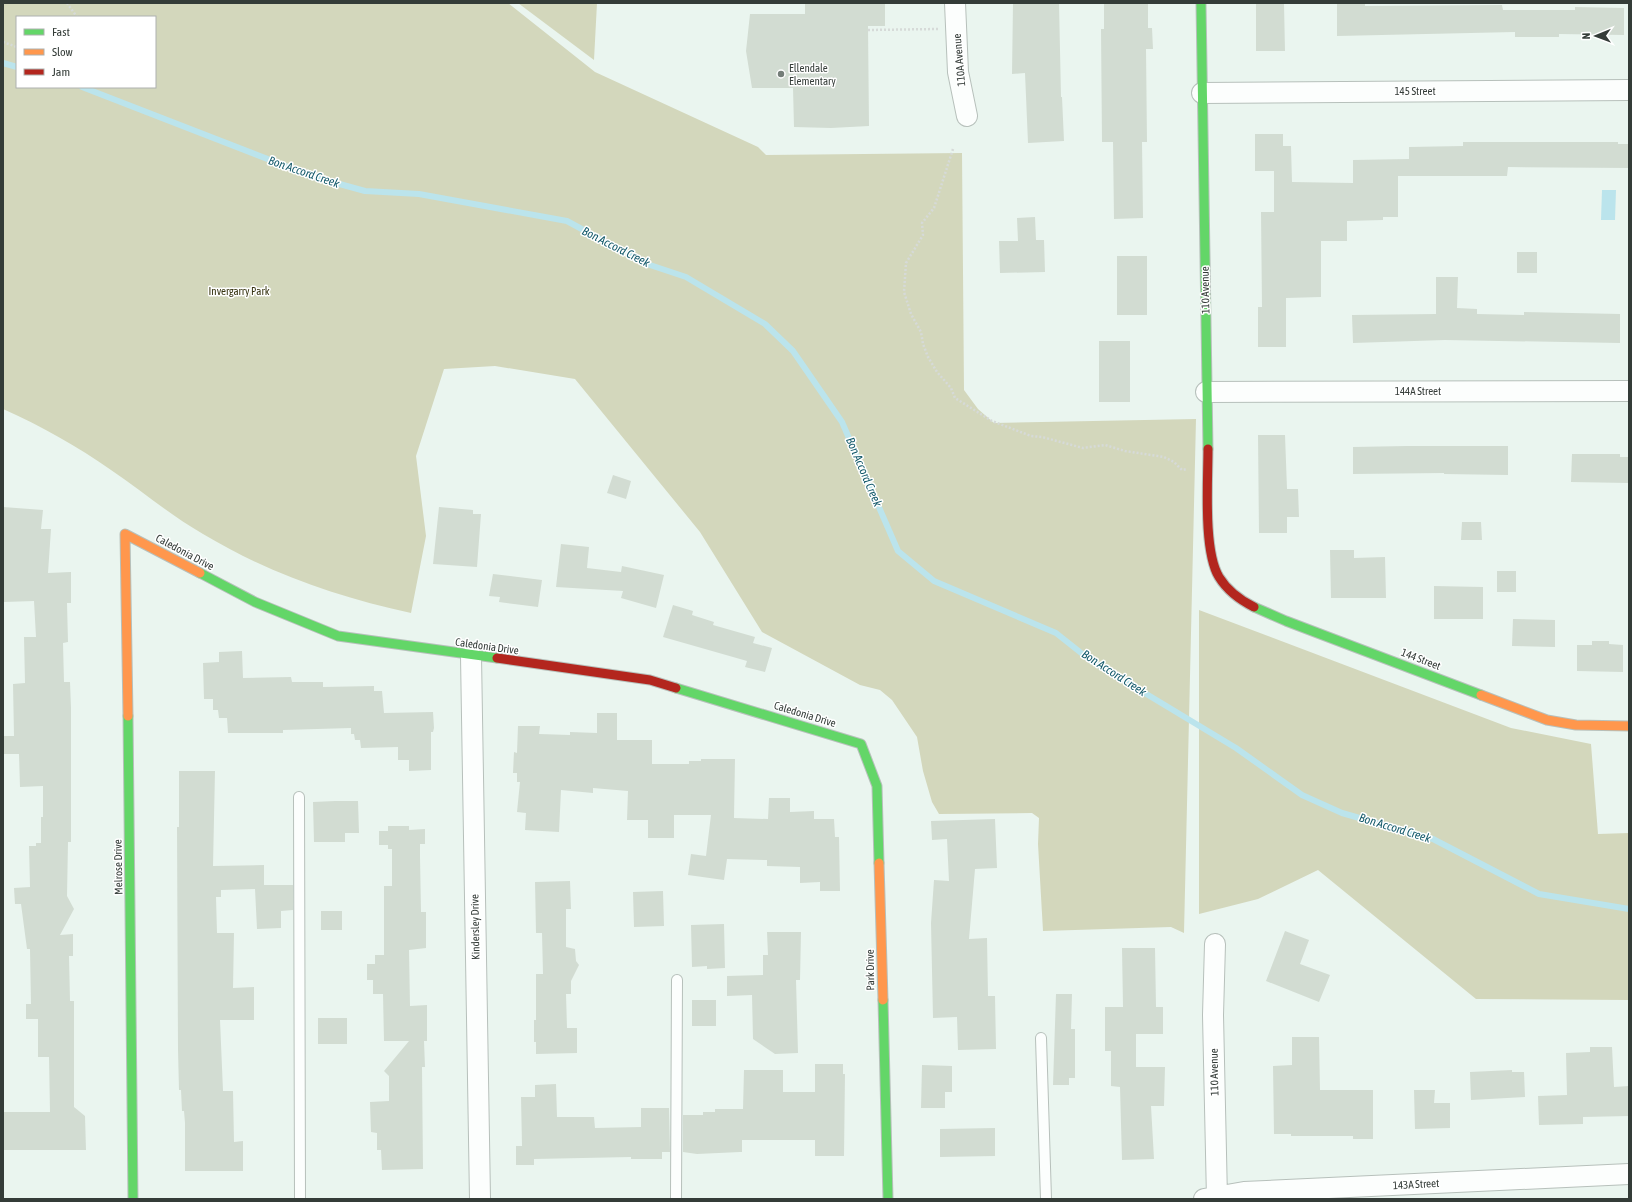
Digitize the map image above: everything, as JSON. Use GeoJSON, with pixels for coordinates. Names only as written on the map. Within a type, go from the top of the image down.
{"type":"FeatureCollection","features":[{"type":"Feature","properties":{"kind":"street","name":"110A Avenue"},"geometry":{"type":"LineString","coordinates":[[955,3],[958,72],[967,116]]}},
{"type":"Feature","properties":{"kind":"street","name":"110 Avenue"},"geometry":{"type":"LineString","coordinates":[[1201,3],[1208,544],[1218,576]]}},
{"type":"Feature","properties":{"kind":"street","name":"145 Street"},"geometry":{"type":"LineString","coordinates":[[1202,93],[1629,90]]}},
{"type":"Feature","properties":{"kind":"street","name":"144A Street"},"geometry":{"type":"LineString","coordinates":[[1206,392],[1629,391]]}},
{"type":"Feature","properties":{"kind":"street","name":"Caledonia Drive"},"geometry":{"type":"LineString","coordinates":[[125,534],[255,602],[338,636],[471,656],[650,680],[861,744]]}},
{"type":"Feature","properties":{"kind":"street","name":"Melrose Drive"},"geometry":{"type":"LineString","coordinates":[[125,534],[133,1199]]}},
{"type":"Feature","properties":{"kind":"street","name":"144 Street"},"geometry":{"type":"LineString","coordinates":[[1218,576],[1228,589],[1244,603],[1293,624],[1547,720],[1576,725],[1629,726]]}},
{"type":"Feature","properties":{"kind":"street","name":"Kindersley Drive"},"geometry":{"type":"LineString","coordinates":[[471,656],[480,1199]]}},
{"type":"Feature","properties":{"kind":"street","name":"Park Drive"},"geometry":{"type":"LineString","coordinates":[[861,744],[877,786],[888,1199]]}},
{"type":"Feature","properties":{"kind":"street","name":"110 Avenue"},"geometry":{"type":"LineString","coordinates":[[1212,1198],[1215,944]]}},
{"type":"Feature","properties":{"kind":"street","name":"143A Street"},"geometry":{"type":"LineString","coordinates":[[1212,1198],[1244,1192],[1629,1174]]}},
{"type":"Feature","properties":{"kind":"lane"},"geometry":{"type":"LineString","coordinates":[[299,796],[300,1199]]}},
{"type":"Feature","properties":{"kind":"lane"},"geometry":{"type":"LineString","coordinates":[[676,1199],[677,980]]}},
{"type":"Feature","properties":{"kind":"lane"},"geometry":{"type":"LineString","coordinates":[[1041,1038],[1046,1199]]}},
{"type":"Feature","properties":{"kind":"path"},"geometry":{"type":"LineString","coordinates":[[68,3],[76,16]]}},
{"type":"Feature","properties":{"kind":"path"},"geometry":{"type":"LineString","coordinates":[[868,30],[938,29]]}},
{"type":"Feature","properties":{"kind":"path"},"geometry":{"type":"LineString","coordinates":[[3,42],[16,47]]}},
{"type":"Feature","properties":{"kind":"path"},"geometry":{"type":"LineString","coordinates":[[953,149],[934,208],[922,223],[923,235],[906,263],[906,280],[904,285],[909,309],[914,322],[921,332],[923,344],[928,357],[937,372],[951,388],[955,398],[992,421],[1031,436],[1042,437],[1084,448],[1105,445],[1125,451],[1164,457],[1174,462],[1182,470],[1192,469]]}},
{"type":"Feature","properties":{"kind":"green space","name":"Invergarry Park"},"geometry":{"type":"Polygon","coordinates":[[[3,3],[508,3],[595,72],[758,147],[766,155],[962,153],[964,390],[978,409],[994,423],[1196,419],[1184,933],[1171,927],[1043,931],[1038,844],[1039,818],[1032,813],[939,814],[932,802],[923,771],[917,737],[892,700],[880,690],[860,685],[762,632],[700,532],[575,379],[495,366],[444,369],[416,456],[426,536],[411,613],[383,607],[330,591],[253,561],[191,527],[98,461],[31,422],[3,409],[3,3]]]}},
{"type":"Feature","properties":{"kind":"green space"},"geometry":{"type":"Polygon","coordinates":[[[518,3],[597,3],[594,60],[518,3]]]}},
{"type":"Feature","properties":{"kind":"green space"},"geometry":{"type":"Polygon","coordinates":[[[1199,610],[1511,728],[1591,744],[1598,834],[1629,833],[1629,1000],[1476,999],[1318,870],[1258,899],[1199,914],[1199,610]]]}},
{"type":"Feature","properties":{"kind":"water"},"geometry":{"type":"Polygon","coordinates":[[[1602,190],[1616,190],[1615,220],[1601,220],[1602,190]]]}},
{"type":"Feature","properties":{"kind":"building","name":"Ellendale Elementary"},"geometry":{"type":"Polygon","coordinates":[[[805,3],[885,3],[885,26],[868,26],[869,126],[831,128],[794,127],[793,88],[752,88],[746,51],[750,14],[805,14],[805,3]]]}},
{"type":"Feature","properties":{"kind":"building"},"geometry":{"type":"Polygon","coordinates":[[[1013,3],[1059,3],[1061,97],[1064,141],[1028,143],[1025,73],[1012,74],[1013,3]]]}},
{"type":"Feature","properties":{"kind":"building"},"geometry":{"type":"Polygon","coordinates":[[[1104,3],[1148,3],[1148,28],[1152,28],[1153,49],[1146,49],[1147,142],[1142,142],[1143,218],[1114,219],[1113,142],[1102,142],[1101,29],[1104,29],[1104,3]]]}},
{"type":"Feature","properties":{"kind":"building"},"geometry":{"type":"Polygon","coordinates":[[[1337,3],[1365,3],[1365,6],[1502,5],[1503,10],[1575,10],[1575,7],[1624,8],[1624,35],[1559,34],[1559,37],[1515,37],[1515,32],[1337,36],[1337,3]]]}},
{"type":"Feature","properties":{"kind":"building"},"geometry":{"type":"Polygon","coordinates":[[[1256,4],[1284,4],[1285,51],[1256,51],[1256,4]]]}},
{"type":"Feature","properties":{"kind":"building"},"geometry":{"type":"Polygon","coordinates":[[[1255,134],[1283,134],[1283,146],[1291,146],[1292,182],[1353,183],[1353,160],[1409,159],[1409,147],[1463,146],[1463,142],[1618,142],[1618,144],[1629,144],[1629,168],[1508,167],[1507,176],[1398,176],[1398,217],[1383,217],[1383,220],[1347,221],[1347,241],[1321,241],[1321,297],[1286,298],[1286,347],[1258,347],[1258,307],[1262,307],[1261,212],[1274,212],[1274,171],[1255,171],[1255,134]]]}},
{"type":"Feature","properties":{"kind":"building"},"geometry":{"type":"Polygon","coordinates":[[[1035,217],[1036,240],[1044,240],[1045,272],[1000,273],[999,241],[1018,241],[1017,218],[1035,217]]]}},
{"type":"Feature","properties":{"kind":"building"},"geometry":{"type":"Polygon","coordinates":[[[1517,252],[1537,252],[1537,273],[1517,273],[1517,252]]]}},
{"type":"Feature","properties":{"kind":"building"},"geometry":{"type":"Polygon","coordinates":[[[1117,256],[1147,256],[1147,315],[1117,315],[1117,256]]]}},
{"type":"Feature","properties":{"kind":"building"},"geometry":{"type":"Polygon","coordinates":[[[1436,277],[1458,277],[1457,308],[1477,309],[1477,314],[1524,315],[1524,312],[1620,314],[1620,343],[1445,340],[1353,343],[1352,315],[1436,314],[1436,277]]]}},
{"type":"Feature","properties":{"kind":"building"},"geometry":{"type":"Polygon","coordinates":[[[1099,341],[1130,341],[1130,402],[1099,402],[1099,341]]]}},
{"type":"Feature","properties":{"kind":"building"},"geometry":{"type":"Polygon","coordinates":[[[1258,435],[1285,435],[1287,489],[1298,489],[1299,517],[1287,517],[1287,533],[1259,533],[1258,435]]]}},
{"type":"Feature","properties":{"kind":"building"},"geometry":{"type":"Polygon","coordinates":[[[1508,446],[1508,475],[1444,473],[1353,474],[1353,447],[1508,446]]]}},
{"type":"Feature","properties":{"kind":"building"},"geometry":{"type":"Polygon","coordinates":[[[1572,454],[1620,454],[1620,457],[1629,457],[1629,483],[1571,482],[1572,454]]]}},
{"type":"Feature","properties":{"kind":"building"},"geometry":{"type":"Polygon","coordinates":[[[613,475],[631,481],[626,499],[607,493],[613,475]]]}},
{"type":"Feature","properties":{"kind":"building"},"geometry":{"type":"Polygon","coordinates":[[[3,507],[43,510],[41,529],[51,529],[48,573],[71,572],[71,603],[67,603],[68,642],[63,643],[64,682],[70,682],[71,708],[71,842],[68,842],[67,896],[74,909],[60,935],[73,934],[73,956],[69,956],[70,1001],[74,1001],[74,1107],[85,1116],[86,1150],[3,1150],[3,1112],[50,1112],[49,1057],[38,1057],[38,1019],[26,1019],[26,1004],[31,1004],[30,949],[27,949],[21,904],[15,904],[14,888],[30,887],[29,846],[36,846],[36,843],[41,843],[43,786],[20,787],[19,754],[4,754],[4,736],[14,736],[13,684],[25,683],[24,637],[36,637],[34,601],[4,602],[3,507]]]}},
{"type":"Feature","properties":{"kind":"building"},"geometry":{"type":"Polygon","coordinates":[[[439,507],[473,510],[473,514],[481,514],[477,567],[433,564],[439,507]]]}},
{"type":"Feature","properties":{"kind":"building"},"geometry":{"type":"Polygon","coordinates":[[[1462,522],[1481,522],[1482,540],[1461,540],[1462,522]]]}},
{"type":"Feature","properties":{"kind":"building"},"geometry":{"type":"Polygon","coordinates":[[[561,544],[589,547],[587,568],[621,572],[622,566],[664,575],[656,608],[621,598],[623,591],[556,587],[561,544]]]}},
{"type":"Feature","properties":{"kind":"building"},"geometry":{"type":"Polygon","coordinates":[[[1330,550],[1354,550],[1354,558],[1385,557],[1386,598],[1331,598],[1330,550]]]}},
{"type":"Feature","properties":{"kind":"building"},"geometry":{"type":"Polygon","coordinates":[[[1497,571],[1516,571],[1516,592],[1497,592],[1497,571]]]}},
{"type":"Feature","properties":{"kind":"building"},"geometry":{"type":"Polygon","coordinates":[[[493,574],[542,580],[538,607],[499,602],[500,597],[489,596],[493,574]]]}},
{"type":"Feature","properties":{"kind":"building"},"geometry":{"type":"Polygon","coordinates":[[[1434,586],[1483,587],[1483,619],[1434,619],[1434,586]]]}},
{"type":"Feature","properties":{"kind":"building"},"geometry":{"type":"Polygon","coordinates":[[[673,605],[693,611],[692,615],[714,622],[713,625],[755,637],[753,643],[772,648],[765,672],[745,667],[747,661],[663,637],[673,605]]]}},
{"type":"Feature","properties":{"kind":"building"},"geometry":{"type":"Polygon","coordinates":[[[1513,619],[1555,620],[1555,647],[1512,646],[1513,619]]]}},
{"type":"Feature","properties":{"kind":"building"},"geometry":{"type":"Polygon","coordinates":[[[1592,641],[1609,641],[1609,644],[1623,645],[1623,672],[1577,671],[1577,645],[1592,645],[1592,641]]]}},
{"type":"Feature","properties":{"kind":"building"},"geometry":{"type":"Polygon","coordinates":[[[242,651],[243,678],[291,677],[292,682],[323,682],[323,687],[374,686],[374,691],[382,691],[384,713],[433,712],[434,728],[433,732],[431,732],[431,770],[409,771],[409,760],[398,760],[398,747],[361,748],[360,740],[355,740],[354,734],[351,734],[351,728],[283,730],[283,733],[228,733],[227,718],[219,718],[218,710],[213,710],[213,699],[204,699],[203,663],[219,662],[219,652],[242,651]]]}},
{"type":"Feature","properties":{"kind":"building"},"geometry":{"type":"Polygon","coordinates":[[[597,713],[617,713],[617,740],[652,740],[652,764],[689,764],[689,761],[701,761],[701,759],[735,759],[734,818],[768,819],[769,798],[790,798],[790,812],[814,811],[814,819],[834,819],[835,837],[839,837],[840,891],[820,891],[820,882],[800,883],[800,867],[767,866],[767,860],[727,859],[724,880],[688,875],[691,854],[706,856],[711,815],[674,815],[674,838],[648,838],[648,820],[627,820],[628,791],[593,788],[593,793],[561,790],[559,832],[525,830],[526,813],[517,812],[520,782],[517,782],[517,773],[513,773],[514,752],[517,753],[518,726],[540,726],[539,734],[570,735],[570,732],[597,733],[597,713]]]}},
{"type":"Feature","properties":{"kind":"building"},"geometry":{"type":"Polygon","coordinates":[[[179,771],[215,771],[213,866],[264,865],[264,885],[293,885],[293,910],[281,911],[281,928],[257,929],[255,889],[221,890],[221,897],[216,897],[217,933],[234,933],[233,988],[254,987],[254,1020],[220,1020],[223,1091],[233,1091],[234,1142],[243,1141],[243,1171],[185,1171],[185,1123],[184,1111],[182,1111],[181,1090],[179,1090],[178,1050],[177,827],[179,827],[179,771]]]}},
{"type":"Feature","properties":{"kind":"building"},"geometry":{"type":"Polygon","coordinates":[[[358,801],[359,833],[345,833],[345,842],[314,842],[313,802],[358,801]]]}},
{"type":"Feature","properties":{"kind":"building"},"geometry":{"type":"Polygon","coordinates":[[[995,819],[997,868],[975,869],[969,939],[987,938],[988,996],[995,996],[996,1049],[958,1050],[957,1017],[933,1018],[931,923],[934,880],[949,881],[947,839],[932,840],[931,821],[995,819]]]}},
{"type":"Feature","properties":{"kind":"building"},"geometry":{"type":"Polygon","coordinates":[[[388,826],[409,826],[409,830],[425,829],[425,844],[420,844],[420,857],[421,912],[426,912],[426,948],[409,950],[410,1006],[427,1005],[427,1041],[424,1041],[425,1067],[422,1067],[423,1169],[382,1170],[381,1150],[377,1150],[377,1133],[371,1132],[370,1102],[389,1101],[389,1076],[384,1071],[409,1041],[384,1041],[383,994],[373,994],[373,980],[367,980],[367,964],[375,964],[375,955],[384,955],[384,886],[392,886],[392,849],[388,849],[388,845],[379,845],[379,831],[388,831],[388,826]]]}},
{"type":"Feature","properties":{"kind":"building"},"geometry":{"type":"Polygon","coordinates":[[[570,881],[571,909],[566,909],[566,947],[575,949],[576,961],[579,965],[571,981],[571,994],[566,994],[567,1028],[577,1028],[577,1053],[536,1054],[536,1042],[534,1042],[534,1020],[536,1020],[536,974],[543,974],[542,933],[536,933],[535,882],[570,881]]]}},
{"type":"Feature","properties":{"kind":"building"},"geometry":{"type":"Polygon","coordinates":[[[663,891],[664,926],[634,927],[633,892],[663,891]]]}},
{"type":"Feature","properties":{"kind":"building"},"geometry":{"type":"Polygon","coordinates":[[[321,911],[342,911],[342,930],[321,930],[321,911]]]}},
{"type":"Feature","properties":{"kind":"building"},"geometry":{"type":"Polygon","coordinates":[[[724,924],[725,968],[707,969],[707,966],[692,967],[691,925],[724,924]]]}},
{"type":"Feature","properties":{"kind":"building"},"geometry":{"type":"Polygon","coordinates":[[[1285,931],[1309,940],[1300,964],[1330,975],[1319,1002],[1266,981],[1285,931]]]}},
{"type":"Feature","properties":{"kind":"building"},"geometry":{"type":"Polygon","coordinates":[[[767,932],[801,932],[800,980],[796,980],[798,1053],[775,1054],[753,1039],[752,995],[727,996],[727,976],[763,975],[763,955],[768,955],[767,932]]]}},
{"type":"Feature","properties":{"kind":"building"},"geometry":{"type":"Polygon","coordinates":[[[1122,948],[1155,948],[1156,1007],[1163,1007],[1163,1034],[1136,1034],[1136,1067],[1165,1067],[1164,1106],[1151,1106],[1154,1159],[1122,1160],[1120,1087],[1111,1086],[1111,1051],[1105,1051],[1105,1007],[1123,1007],[1122,948]]]}},
{"type":"Feature","properties":{"kind":"building"},"geometry":{"type":"Polygon","coordinates":[[[1056,994],[1072,994],[1071,1029],[1075,1029],[1075,1078],[1069,1078],[1069,1085],[1053,1085],[1056,994]]]}},
{"type":"Feature","properties":{"kind":"building"},"geometry":{"type":"Polygon","coordinates":[[[692,1000],[716,1000],[716,1026],[692,1026],[692,1000]]]}},
{"type":"Feature","properties":{"kind":"building"},"geometry":{"type":"Polygon","coordinates":[[[318,1018],[347,1018],[347,1044],[318,1044],[318,1018]]]}},
{"type":"Feature","properties":{"kind":"building"},"geometry":{"type":"Polygon","coordinates":[[[1292,1037],[1319,1037],[1320,1090],[1373,1090],[1373,1139],[1353,1139],[1353,1136],[1291,1136],[1291,1134],[1274,1134],[1273,1066],[1292,1065],[1292,1037]]]}},
{"type":"Feature","properties":{"kind":"building"},"geometry":{"type":"Polygon","coordinates":[[[1590,1047],[1612,1047],[1614,1087],[1629,1086],[1629,1116],[1583,1117],[1583,1124],[1539,1125],[1538,1096],[1567,1095],[1566,1053],[1590,1052],[1590,1047]]]}},
{"type":"Feature","properties":{"kind":"building"},"geometry":{"type":"Polygon","coordinates":[[[815,1064],[843,1064],[843,1074],[845,1074],[844,1156],[815,1156],[815,1140],[742,1140],[742,1152],[697,1154],[683,1152],[683,1115],[703,1115],[703,1112],[715,1112],[715,1109],[743,1109],[744,1070],[783,1070],[783,1092],[815,1092],[815,1064]]]}},
{"type":"Feature","properties":{"kind":"building"},"geometry":{"type":"Polygon","coordinates":[[[922,1065],[952,1066],[952,1092],[945,1092],[945,1108],[921,1108],[922,1065]]]}},
{"type":"Feature","properties":{"kind":"building"},"geometry":{"type":"Polygon","coordinates":[[[1512,1070],[1512,1072],[1524,1072],[1525,1097],[1471,1100],[1470,1072],[1512,1070]]]}},
{"type":"Feature","properties":{"kind":"building"},"geometry":{"type":"Polygon","coordinates":[[[556,1084],[557,1117],[594,1117],[595,1128],[641,1127],[641,1108],[669,1108],[670,1152],[662,1152],[662,1159],[631,1159],[631,1157],[534,1159],[534,1165],[516,1165],[516,1146],[522,1146],[521,1097],[535,1097],[535,1085],[556,1084]]]}},
{"type":"Feature","properties":{"kind":"building"},"geometry":{"type":"Polygon","coordinates":[[[1414,1090],[1435,1090],[1434,1103],[1450,1103],[1450,1128],[1415,1129],[1414,1090]]]}},
{"type":"Feature","properties":{"kind":"building"},"geometry":{"type":"Polygon","coordinates":[[[995,1128],[995,1156],[940,1157],[940,1129],[995,1128]]]}},
{"type":"Feature","properties":{"kind":"waterway","name":"Bon Accord Creek"},"geometry":{"type":"LineString","coordinates":[[3,63],[16,67]]}},
{"type":"Feature","properties":{"kind":"waterway","name":"Bon Accord Creek"},"geometry":{"type":"LineString","coordinates":[[85,88],[314,177],[365,191],[419,194],[567,221],[644,263],[686,277],[765,324],[793,351],[842,422],[898,551],[934,581],[1056,633],[1090,660],[1236,748],[1302,795],[1342,813],[1433,839],[1539,894],[1629,909]]}},
{"type":"Feature","properties":{"kind":"traffic: fast"},"geometry":{"type":"LineString","coordinates":[[1201,3],[1208,449]]}},
{"type":"Feature","properties":{"kind":"traffic: fast"},"geometry":{"type":"LineString","coordinates":[[200,573],[255,602],[338,636],[497,658]]}},
{"type":"Feature","properties":{"kind":"traffic: fast"},"geometry":{"type":"LineString","coordinates":[[1254,607],[1286,621],[1481,695]]}},
{"type":"Feature","properties":{"kind":"traffic: fast"},"geometry":{"type":"LineString","coordinates":[[676,688],[861,744],[877,786],[879,863]]}},
{"type":"Feature","properties":{"kind":"traffic: fast"},"geometry":{"type":"LineString","coordinates":[[128,716],[133,1199]]}},
{"type":"Feature","properties":{"kind":"traffic: fast"},"geometry":{"type":"LineString","coordinates":[[883,1000],[888,1199]]}},
{"type":"Feature","properties":{"kind":"traffic: slow"},"geometry":{"type":"LineString","coordinates":[[128,716],[125,534],[200,573]]}},
{"type":"Feature","properties":{"kind":"traffic: slow"},"geometry":{"type":"LineString","coordinates":[[1481,695],[1547,720],[1576,725],[1629,726]]}},
{"type":"Feature","properties":{"kind":"traffic: slow"},"geometry":{"type":"LineString","coordinates":[[879,863],[883,1000]]}},
{"type":"Feature","properties":{"kind":"traffic: jam"},"geometry":{"type":"LineString","coordinates":[[1208,449],[1208,534],[1214,565],[1219,577],[1226,586],[1239,598],[1254,607]]}},
{"type":"Feature","properties":{"kind":"traffic: jam"},"geometry":{"type":"LineString","coordinates":[[497,658],[650,680],[676,688]]}},
{"type":"Feature","properties":{"kind":"place","name":"Ellendale Elementary"},"geometry":{"type":"Point","coordinates":[781,74]}}]}
